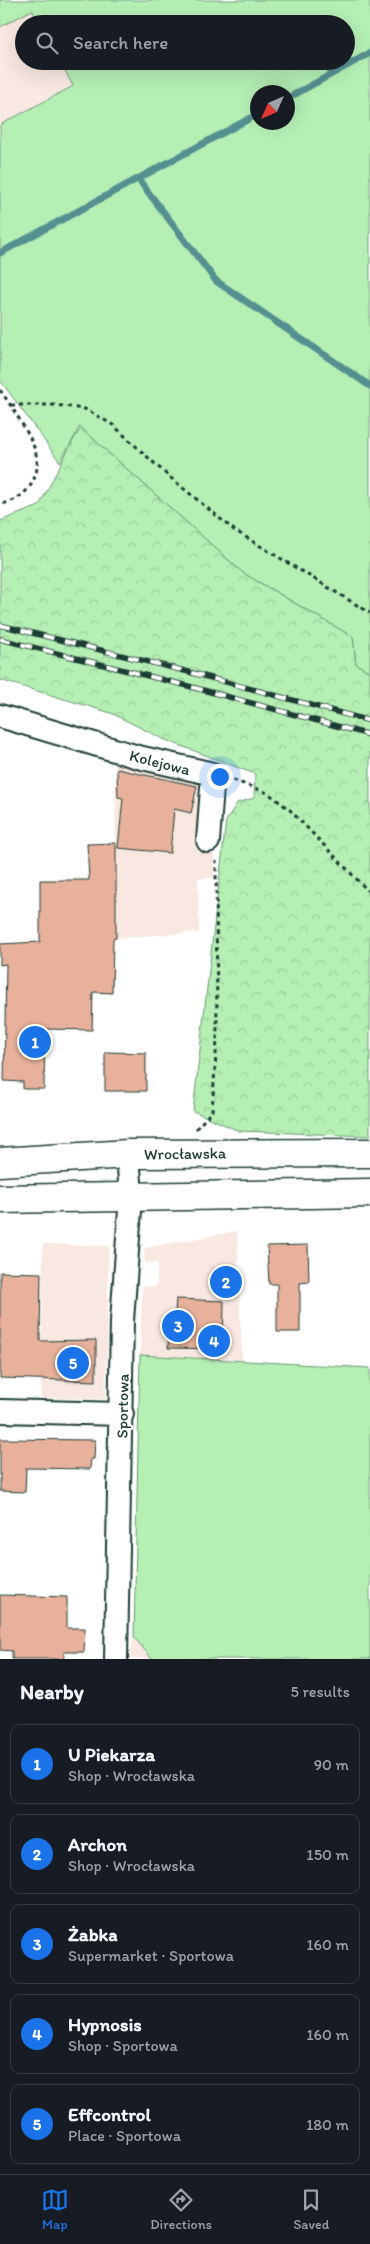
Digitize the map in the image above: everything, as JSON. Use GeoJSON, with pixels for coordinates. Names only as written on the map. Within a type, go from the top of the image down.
{"type":"FeatureCollection","features":[{"type":"Feature","properties":{"kind":"main road","name":"Wrocławska"},"geometry":{"type":"LineString","coordinates":[[0,1162],[128,1154],[370,1153]]}},
{"type":"Feature","properties":{"kind":"main road"},"geometry":{"type":"LineString","coordinates":[[0,1199],[370,1193]]}},
{"type":"Feature","properties":{"kind":"street","name":"Kolejowa"},"geometry":{"type":"LineString","coordinates":[[0,716],[138,757],[214,774]]}},
{"type":"Feature","properties":{"kind":"street"},"geometry":{"type":"LineString","coordinates":[[208,841],[214,774]]}},
{"type":"Feature","properties":{"kind":"street","name":"Sportowa"},"geometry":{"type":"LineString","coordinates":[[116,1659],[122,1414],[122,1322],[131,1196],[128,1154]]}},
{"type":"Feature","properties":{"kind":"street"},"geometry":{"type":"LineString","coordinates":[[0,1411],[122,1414]]}},
{"type":"Feature","properties":{"kind":"path"},"geometry":{"type":"LineString","coordinates":[[0,390],[12,405],[36,454],[36,474],[29,488],[13,502],[0,504]]}},
{"type":"Feature","properties":{"kind":"path"},"geometry":{"type":"LineString","coordinates":[[12,405],[55,405],[85,409],[113,426],[166,474],[234,530],[370,613]]}},
{"type":"Feature","properties":{"kind":"path","name":"Kolejowa"},"geometry":{"type":"LineString","coordinates":[[214,774],[245,784],[276,798],[290,810],[370,893]]}},
{"type":"Feature","properties":{"kind":"path"},"geometry":{"type":"LineString","coordinates":[[191,1133],[204,1122],[212,1111],[217,1040],[216,851],[208,841]]}},
{"type":"Feature","properties":{"kind":"shaded area"},"geometry":{"type":"Polygon","coordinates":[[[32,9],[35,15],[21,15],[32,9]]]}},
{"type":"Feature","properties":{"kind":"shaded area"},"geometry":{"type":"Polygon","coordinates":[[[15,19],[15,70],[65,70],[73,85],[0,125],[0,27],[15,19]]]}},
{"type":"Feature","properties":{"kind":"shaded area"},"geometry":{"type":"Polygon","coordinates":[[[115,761],[199,781],[198,852],[214,854],[214,878],[198,878],[199,932],[116,938],[115,761]]]}},
{"type":"Feature","properties":{"kind":"shaded area"},"geometry":{"type":"Polygon","coordinates":[[[237,1231],[242,1360],[140,1355],[142,1286],[156,1287],[158,1263],[145,1263],[144,1248],[237,1231]]]}},
{"type":"Feature","properties":{"kind":"shaded area"},"geometry":{"type":"Polygon","coordinates":[[[43,1244],[109,1246],[106,1399],[41,1398],[43,1244]]]}},
{"type":"Feature","properties":{"kind":"shaded area"},"geometry":{"type":"Polygon","coordinates":[[[134,1637],[152,1659],[129,1659],[134,1637]]]}},
{"type":"Feature","properties":{"kind":"green space"},"geometry":{"type":"Polygon","coordinates":[[[0,0],[370,0],[370,672],[356,665],[353,637],[243,573],[80,427],[60,462],[0,380],[0,125],[73,86],[65,70],[355,70],[355,15],[35,15],[32,10],[23,15],[15,15],[15,19],[0,27],[0,0]]]}},
{"type":"Feature","properties":{"kind":"green space"},"geometry":{"type":"Polygon","coordinates":[[[80,427],[243,573],[353,637],[356,664],[370,672],[370,1136],[239,1131],[193,1111],[226,821],[237,803],[254,798],[255,774],[163,739],[111,713],[0,680],[0,521],[39,506],[80,427]]]}},
{"type":"Feature","properties":{"kind":"green space"},"geometry":{"type":"Polygon","coordinates":[[[140,1355],[370,1368],[370,1659],[152,1659],[134,1637],[140,1355]]]}},
{"type":"Feature","properties":{"kind":"building"},"geometry":{"type":"Polygon","coordinates":[[[117,769],[197,786],[191,813],[174,809],[170,853],[118,848],[123,798],[118,797],[117,769]]]}},
{"type":"Feature","properties":{"kind":"building"},"geometry":{"type":"Polygon","coordinates":[[[116,843],[116,938],[113,939],[112,993],[93,992],[92,1030],[45,1029],[44,1089],[23,1089],[23,1082],[4,1081],[6,964],[0,965],[0,944],[40,942],[40,880],[89,880],[87,844],[116,843]]]}},
{"type":"Feature","properties":{"kind":"building"},"geometry":{"type":"Polygon","coordinates":[[[105,1052],[146,1053],[146,1091],[105,1091],[105,1052]]]}},
{"type":"Feature","properties":{"kind":"building"},"geometry":{"type":"Polygon","coordinates":[[[308,1245],[309,1282],[300,1283],[300,1332],[277,1332],[277,1284],[269,1284],[267,1246],[308,1245]]]}},
{"type":"Feature","properties":{"kind":"building"},"geometry":{"type":"Polygon","coordinates":[[[0,1272],[41,1273],[40,1341],[96,1340],[96,1381],[0,1378],[0,1272]]]}},
{"type":"Feature","properties":{"kind":"building"},"geometry":{"type":"Polygon","coordinates":[[[176,1299],[224,1301],[223,1349],[168,1348],[169,1313],[175,1313],[176,1299]]]}},
{"type":"Feature","properties":{"kind":"building"},"geometry":{"type":"Polygon","coordinates":[[[0,1439],[95,1440],[94,1459],[91,1459],[90,1469],[26,1468],[25,1492],[0,1491],[0,1439]]]}},
{"type":"Feature","properties":{"kind":"building"},"geometry":{"type":"Polygon","coordinates":[[[0,1595],[67,1597],[67,1628],[85,1628],[84,1652],[64,1652],[64,1659],[12,1659],[12,1651],[0,1650],[0,1595]]]}},
{"type":"Feature","properties":{"kind":"waterway"},"geometry":{"type":"LineString","coordinates":[[355,61],[370,53]]}},
{"type":"Feature","properties":{"kind":"waterway"},"geometry":{"type":"LineString","coordinates":[[295,94],[339,70]]}},
{"type":"Feature","properties":{"kind":"waterway"},"geometry":{"type":"LineString","coordinates":[[0,253],[250,118]]}},
{"type":"Feature","properties":{"kind":"waterway"},"geometry":{"type":"LineString","coordinates":[[139,180],[216,281],[370,386]]}},
{"type":"Feature","properties":{"kind":"railway"},"geometry":{"type":"LineString","coordinates":[[0,625],[189,672],[370,721]]}},
{"type":"Feature","properties":{"kind":"railway"},"geometry":{"type":"LineString","coordinates":[[0,639],[188,686],[370,735]]}},
{"type":"Feature","properties":{"kind":"place","name":"U Piekarza"},"geometry":{"type":"Point","coordinates":[35,1042]}},
{"type":"Feature","properties":{"kind":"place","name":"Archon"},"geometry":{"type":"Point","coordinates":[226,1282]}},
{"type":"Feature","properties":{"kind":"place","name":"Żabka"},"geometry":{"type":"Point","coordinates":[178,1326]}},
{"type":"Feature","properties":{"kind":"place","name":"Hypnosis"},"geometry":{"type":"Point","coordinates":[214,1341]}},
{"type":"Feature","properties":{"kind":"place","name":"Effcontrol"},"geometry":{"type":"Point","coordinates":[73,1363]}}]}
